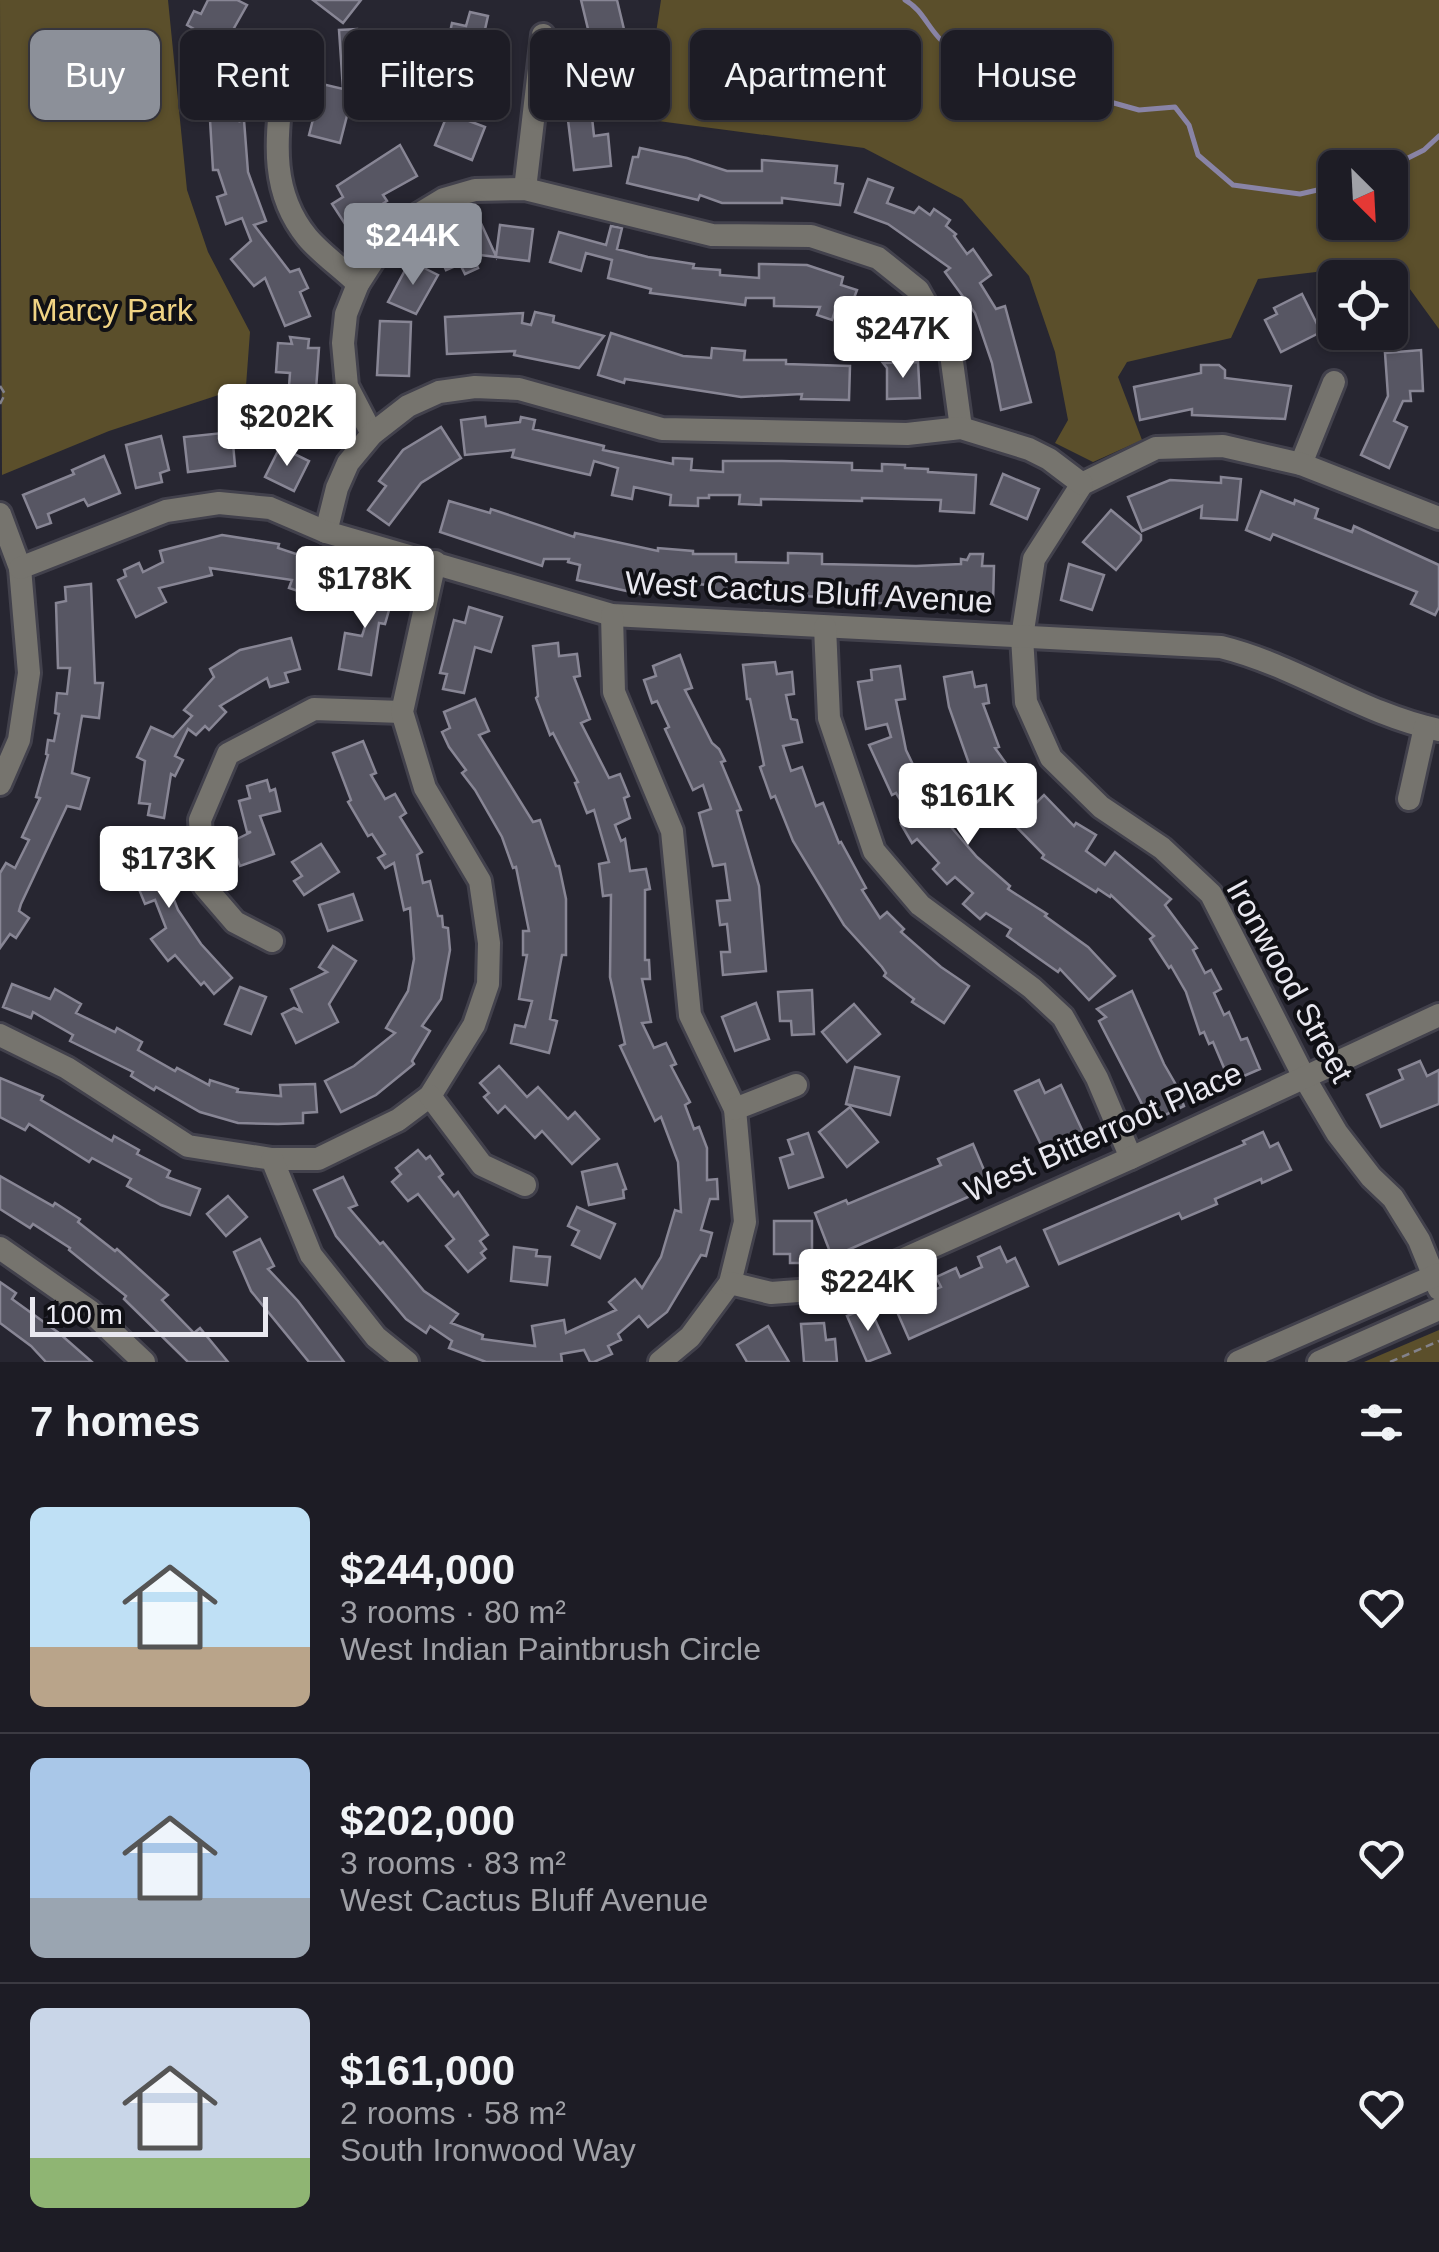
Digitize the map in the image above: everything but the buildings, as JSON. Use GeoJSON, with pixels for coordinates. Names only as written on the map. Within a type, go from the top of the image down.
{"type":"FeatureCollection","features":[{"type":"Feature","properties":{"kind":"street"},"geometry":{"type":"LineString","coordinates":[[279,120],[278,172],[306,236],[358,284]]}},
{"type":"Feature","properties":{"kind":"street"},"geometry":{"type":"LineString","coordinates":[[525,189],[533,120]]}},
{"type":"Feature","properties":{"kind":"street"},"geometry":{"type":"LineString","coordinates":[[372,434],[347,386],[343,342],[346,314],[358,284],[383,245],[411,219],[444,199],[475,190],[525,189],[712,235],[811,236],[878,258],[918,290],[950,347],[961,428]]}},
{"type":"Feature","properties":{"kind":"street"},"geometry":{"type":"LineString","coordinates":[[1301,464],[1334,382]]}},
{"type":"Feature","properties":{"kind":"street"},"geometry":{"type":"LineString","coordinates":[[326,532],[342,476],[372,434],[408,406],[439,392],[475,387],[519,389],[662,429],[907,434],[961,428],[1049,458],[1082,484],[1156,448],[1223,446],[1301,464],[1439,518]]}},
{"type":"Feature","properties":{"kind":"street","name":"Ironwood Street"},"geometry":{"type":"LineString","coordinates":[[1082,484],[1034,559],[1022,637],[1026,702],[1051,758],[1102,807],[1162,848],[1211,894],[1304,1077],[1337,1133],[1393,1198],[1419,1240],[1437,1280]]}},
{"type":"Feature","properties":{"kind":"street","name":"West Cactus Bluff Avenue"},"geometry":{"type":"LineString","coordinates":[[20,568],[166,511],[219,502],[270,508],[326,532],[612,615],[1222,647],[1272,664],[1377,713],[1432,729]]}},
{"type":"Feature","properties":{"kind":"street"},"geometry":{"type":"LineString","coordinates":[[0,514],[20,568],[29,673],[19,740],[0,784]]}},
{"type":"Feature","properties":{"kind":"street"},"geometry":{"type":"LineString","coordinates":[[0,1035],[67,1068],[188,1146],[272,1159],[318,1159],[398,1120],[430,1096],[474,1025],[488,984],[489,943],[480,880],[424,788],[402,712],[435,562]]}},
{"type":"Feature","properties":{"kind":"street"},"geometry":{"type":"LineString","coordinates":[[612,615],[614,692],[672,830],[690,1015],[736,1109],[745,1222],[730,1283],[690,1337],[660,1362]]}},
{"type":"Feature","properties":{"kind":"street"},"geometry":{"type":"LineString","coordinates":[[825,627],[830,718],[874,851],[920,906],[1032,988],[1062,1017],[1097,1078],[1131,1158]]}},
{"type":"Feature","properties":{"kind":"street"},"geometry":{"type":"LineString","coordinates":[[272,941],[234,922],[204,886],[200,820],[228,754],[314,708],[402,712]]}},
{"type":"Feature","properties":{"kind":"street"},"geometry":{"type":"LineString","coordinates":[[1409,799],[1432,729]]}},
{"type":"Feature","properties":{"kind":"street","name":"West Bitterroot Place"},"geometry":{"type":"LineString","coordinates":[[730,1283],[771,1293],[838,1288],[1439,1015]]}},
{"type":"Feature","properties":{"kind":"street"},"geometry":{"type":"LineString","coordinates":[[736,1109],[796,1085]]}},
{"type":"Feature","properties":{"kind":"street"},"geometry":{"type":"LineString","coordinates":[[430,1096],[482,1165],[525,1185]]}},
{"type":"Feature","properties":{"kind":"street"},"geometry":{"type":"LineString","coordinates":[[272,1159],[311,1255],[376,1336],[407,1362]]}},
{"type":"Feature","properties":{"kind":"street"},"geometry":{"type":"LineString","coordinates":[[0,1248],[90,1311],[144,1362]]}},
{"type":"Feature","properties":{"kind":"street"},"geometry":{"type":"LineString","coordinates":[[1238,1362],[1437,1280]]}},
{"type":"Feature","properties":{"kind":"street"},"geometry":{"type":"LineString","coordinates":[[1319,1362],[1439,1310]]}},
{"type":"Feature","properties":{"kind":"path"},"geometry":{"type":"LineString","coordinates":[[0,386],[5,394],[0,404]]}},
{"type":"Feature","properties":{"kind":"path"},"geometry":{"type":"LineString","coordinates":[[1390,1362],[1439,1341]]}},
{"type":"Feature","properties":{"kind":"green space","name":"Marcy Park"},"geometry":{"type":"Polygon","coordinates":[[[0,0],[168,0],[187,190],[208,252],[250,332],[246,386],[109,431],[2,475],[0,0]]]}},
{"type":"Feature","properties":{"kind":"green space"},"geometry":{"type":"Polygon","coordinates":[[[661,0],[1439,0],[1439,329],[1408,286],[1408,260],[1318,260],[1318,272],[1258,279],[1231,338],[1127,362],[1118,377],[1142,440],[1093,462],[1055,443],[1068,420],[1055,352],[1029,276],[962,199],[864,148],[651,120],[670,120],[670,30],[656,30],[661,0]]]}},
{"type":"Feature","properties":{"kind":"green space"},"geometry":{"type":"Polygon","coordinates":[[[1439,1330],[1439,1362],[1364,1362],[1439,1330]]]}},
{"type":"Feature","properties":{"kind":"waterway"},"geometry":{"type":"LineString","coordinates":[[905,0],[942,41],[959,50],[1019,54],[1040,78],[1067,90],[1139,110],[1175,107],[1189,125],[1198,155],[1233,185],[1300,194],[1318,190]]}},
{"type":"Feature","properties":{"kind":"waterway"},"geometry":{"type":"LineString","coordinates":[[1408,158],[1439,136]]}}]}
